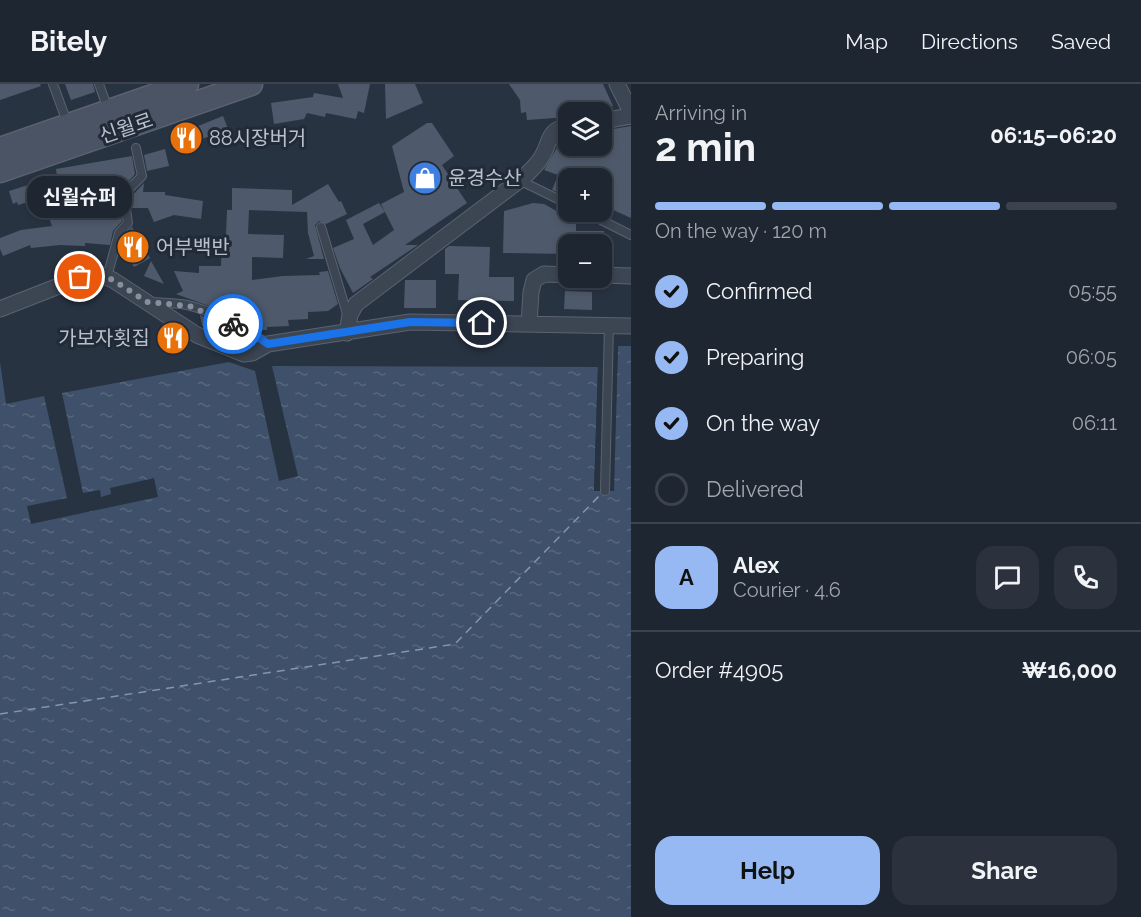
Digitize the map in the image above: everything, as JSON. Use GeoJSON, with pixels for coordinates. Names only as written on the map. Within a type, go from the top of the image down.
{"type":"FeatureCollection","features":[{"type":"Feature","properties":{"kind":"street","name":"신월로"},"geometry":{"type":"LineString","coordinates":[[0,149],[187,84]]}},
{"type":"Feature","properties":{"kind":"street","name":"신월로"},"geometry":{"type":"LineString","coordinates":[[0,171],[251,84]]}},
{"type":"Feature","properties":{"kind":"street"},"geometry":{"type":"LineString","coordinates":[[612,119],[631,114],[617,84]]}},
{"type":"Feature","properties":{"kind":"street"},"geometry":{"type":"LineString","coordinates":[[348,326],[352,310],[362,299],[519,180],[541,159],[553,133],[558,129]]}},
{"type":"Feature","properties":{"kind":"street"},"geometry":{"type":"LineString","coordinates":[[0,309],[87,275],[99,274],[197,335],[244,354],[252,353],[268,344],[348,326],[410,322],[631,326]]}},
{"type":"Feature","properties":{"kind":"street"},"geometry":{"type":"LineString","coordinates":[[529,324],[534,280],[544,274],[558,275]]}},
{"type":"Feature","properties":{"kind":"street"},"geometry":{"type":"LineString","coordinates":[[612,275],[631,276]]}},
{"type":"Feature","properties":{"kind":"lane"},"geometry":{"type":"LineString","coordinates":[[53,84],[68,125]]}},
{"type":"Feature","properties":{"kind":"lane"},"geometry":{"type":"LineString","coordinates":[[99,84],[109,110]]}},
{"type":"Feature","properties":{"kind":"lane"},"geometry":{"type":"LineString","coordinates":[[107,277],[119,233],[128,223],[124,196],[142,176],[136,148]]}},
{"type":"Feature","properties":{"kind":"lane"},"geometry":{"type":"LineString","coordinates":[[519,180],[558,199]]}},
{"type":"Feature","properties":{"kind":"lane"},"geometry":{"type":"LineString","coordinates":[[604,222],[631,236]]}},
{"type":"Feature","properties":{"kind":"lane"},"geometry":{"type":"LineString","coordinates":[[321,227],[348,326]]}},
{"type":"Feature","properties":{"kind":"lane"},"geometry":{"type":"LineString","coordinates":[[147,302],[189,306],[249,331],[268,344]]}},
{"type":"Feature","properties":{"kind":"lane"},"geometry":{"type":"LineString","coordinates":[[605,490],[609,326]]}},
{"type":"Feature","properties":{"kind":"water"},"geometry":{"type":"Polygon","coordinates":[[[618,346],[631,346],[631,917],[0,917],[0,362],[6,404],[44,396],[67,498],[27,506],[31,524],[158,497],[154,478],[110,488],[111,494],[101,497],[100,490],[83,493],[62,393],[229,362],[255,371],[279,481],[298,476],[272,366],[598,367],[594,490],[613,491],[618,346]]]}},
{"type":"Feature","properties":{"kind":"pier"},"geometry":{"type":"Polygon","coordinates":[[[618,346],[614,491],[594,491],[598,364],[601,367],[597,488],[611,488],[615,347],[618,346]]]}},
{"type":"Feature","properties":{"kind":"building"},"geometry":{"type":"Polygon","coordinates":[[[0,84],[40,84],[41,86],[0,100],[0,84]]]}},
{"type":"Feature","properties":{"kind":"building"},"geometry":{"type":"Polygon","coordinates":[[[65,84],[93,84],[95,92],[71,100],[65,84]]]}},
{"type":"Feature","properties":{"kind":"building"},"geometry":{"type":"Polygon","coordinates":[[[338,84],[370,84],[364,113],[358,111],[356,119],[326,113],[325,117],[307,113],[304,119],[274,124],[271,103],[313,97],[314,93],[343,98],[338,84]]]}},
{"type":"Feature","properties":{"kind":"building"},"geometry":{"type":"Polygon","coordinates":[[[385,84],[415,84],[423,103],[386,119],[385,84]]]}},
{"type":"Feature","properties":{"kind":"building"},"geometry":{"type":"Polygon","coordinates":[[[509,84],[603,84],[611,102],[558,102],[558,118],[527,120],[526,112],[521,113],[520,100],[509,84]]]}},
{"type":"Feature","properties":{"kind":"building"},"geometry":{"type":"Polygon","coordinates":[[[223,116],[228,129],[181,147],[176,135],[223,116]]]}},
{"type":"Feature","properties":{"kind":"building"},"geometry":{"type":"Polygon","coordinates":[[[427,123],[432,123],[454,156],[442,165],[467,203],[405,245],[418,245],[370,277],[373,279],[353,293],[333,248],[354,239],[346,220],[379,203],[385,212],[381,204],[404,192],[392,146],[427,123]],[[385,212],[363,224],[373,245],[394,230],[385,212]]]}},
{"type":"Feature","properties":{"kind":"building"},"geometry":{"type":"Polygon","coordinates":[[[631,126],[631,218],[612,209],[612,168],[558,168],[558,175],[544,170],[558,146],[558,156],[612,156],[612,129],[631,126]]]}},
{"type":"Feature","properties":{"kind":"building"},"geometry":{"type":"Polygon","coordinates":[[[165,149],[169,166],[147,171],[144,155],[165,149]]]}},
{"type":"Feature","properties":{"kind":"building"},"geometry":{"type":"Polygon","coordinates":[[[132,156],[135,174],[128,182],[127,180],[120,182],[119,176],[72,185],[83,214],[120,210],[122,221],[113,231],[110,245],[85,243],[85,246],[60,245],[31,248],[30,245],[3,256],[0,249],[0,238],[21,230],[52,226],[42,198],[18,205],[17,202],[13,204],[9,191],[57,176],[56,169],[132,156]]]}},
{"type":"Feature","properties":{"kind":"building"},"geometry":{"type":"Polygon","coordinates":[[[558,175],[558,192],[552,190],[558,175]]]}},
{"type":"Feature","properties":{"kind":"building"},"geometry":{"type":"Polygon","coordinates":[[[144,183],[143,192],[165,192],[165,195],[203,201],[201,219],[174,215],[154,222],[148,208],[132,208],[130,198],[144,183]]]}},
{"type":"Feature","properties":{"kind":"building"},"geometry":{"type":"Polygon","coordinates":[[[328,184],[339,202],[341,201],[347,214],[326,224],[319,221],[315,225],[324,259],[306,259],[314,256],[308,233],[307,212],[249,210],[248,234],[284,235],[283,258],[252,257],[252,280],[320,275],[319,272],[328,271],[338,304],[328,311],[308,312],[308,319],[288,320],[289,326],[267,327],[267,330],[258,330],[220,310],[176,294],[183,291],[174,271],[199,273],[199,266],[221,266],[222,235],[226,235],[227,210],[232,210],[232,188],[292,190],[292,205],[328,184]]]}},
{"type":"Feature","properties":{"kind":"building"},"geometry":{"type":"Polygon","coordinates":[[[533,203],[544,204],[558,212],[558,222],[576,222],[576,231],[604,231],[604,234],[558,234],[558,254],[503,253],[504,211],[533,203]]]}},
{"type":"Feature","properties":{"kind":"building"},"geometry":{"type":"Polygon","coordinates":[[[132,227],[150,258],[134,267],[122,246],[124,236],[132,227]]]}},
{"type":"Feature","properties":{"kind":"building"},"geometry":{"type":"Polygon","coordinates":[[[449,246],[490,247],[489,277],[514,277],[514,301],[458,300],[459,274],[445,274],[445,249],[449,246]]]}},
{"type":"Feature","properties":{"kind":"building"},"geometry":{"type":"Polygon","coordinates":[[[151,261],[164,284],[144,276],[151,261]]]}},
{"type":"Feature","properties":{"kind":"building"},"geometry":{"type":"Polygon","coordinates":[[[405,280],[436,280],[436,308],[404,308],[405,280]]]}},
{"type":"Feature","properties":{"kind":"building"},"geometry":{"type":"Polygon","coordinates":[[[565,291],[592,292],[592,310],[564,309],[565,291]]]}},
{"type":"Feature","properties":{"kind":"building"},"geometry":{"type":"Polygon","coordinates":[[[200,315],[243,336],[240,342],[202,326],[200,315]]]}},
{"type":"Feature","properties":{"kind":"ferry route"},"geometry":{"type":"LineString","coordinates":[[0,714],[455,644],[602,493]]}},
{"type":"Feature","properties":{"kind":"way so far"},"geometry":{"type":"LineString","coordinates":[[80,277],[99,274],[113,280],[147,302],[189,306],[233,324]]}},
{"type":"Feature","properties":{"kind":"place","name":"88시장버거"},"geometry":{"type":"Point","coordinates":[186,138]}},
{"type":"Feature","properties":{"kind":"place","name":"윤경수산"},"geometry":{"type":"Point","coordinates":[425,178]}},
{"type":"Feature","properties":{"kind":"place","name":"어부백반"},"geometry":{"type":"Point","coordinates":[133,247]}},
{"type":"Feature","properties":{"kind":"place","name":"신월슈퍼"},"geometry":{"type":"Point","coordinates":[80,277]}},
{"type":"Feature","properties":{"kind":"place","name":"가보자횟집"},"geometry":{"type":"Point","coordinates":[173,338]}},
{"type":"Feature","properties":{"kind":"route"},"geometry":{"type":"LineString","coordinates":[[233,324],[249,331],[268,344],[410,322],[482,323]]}}]}
